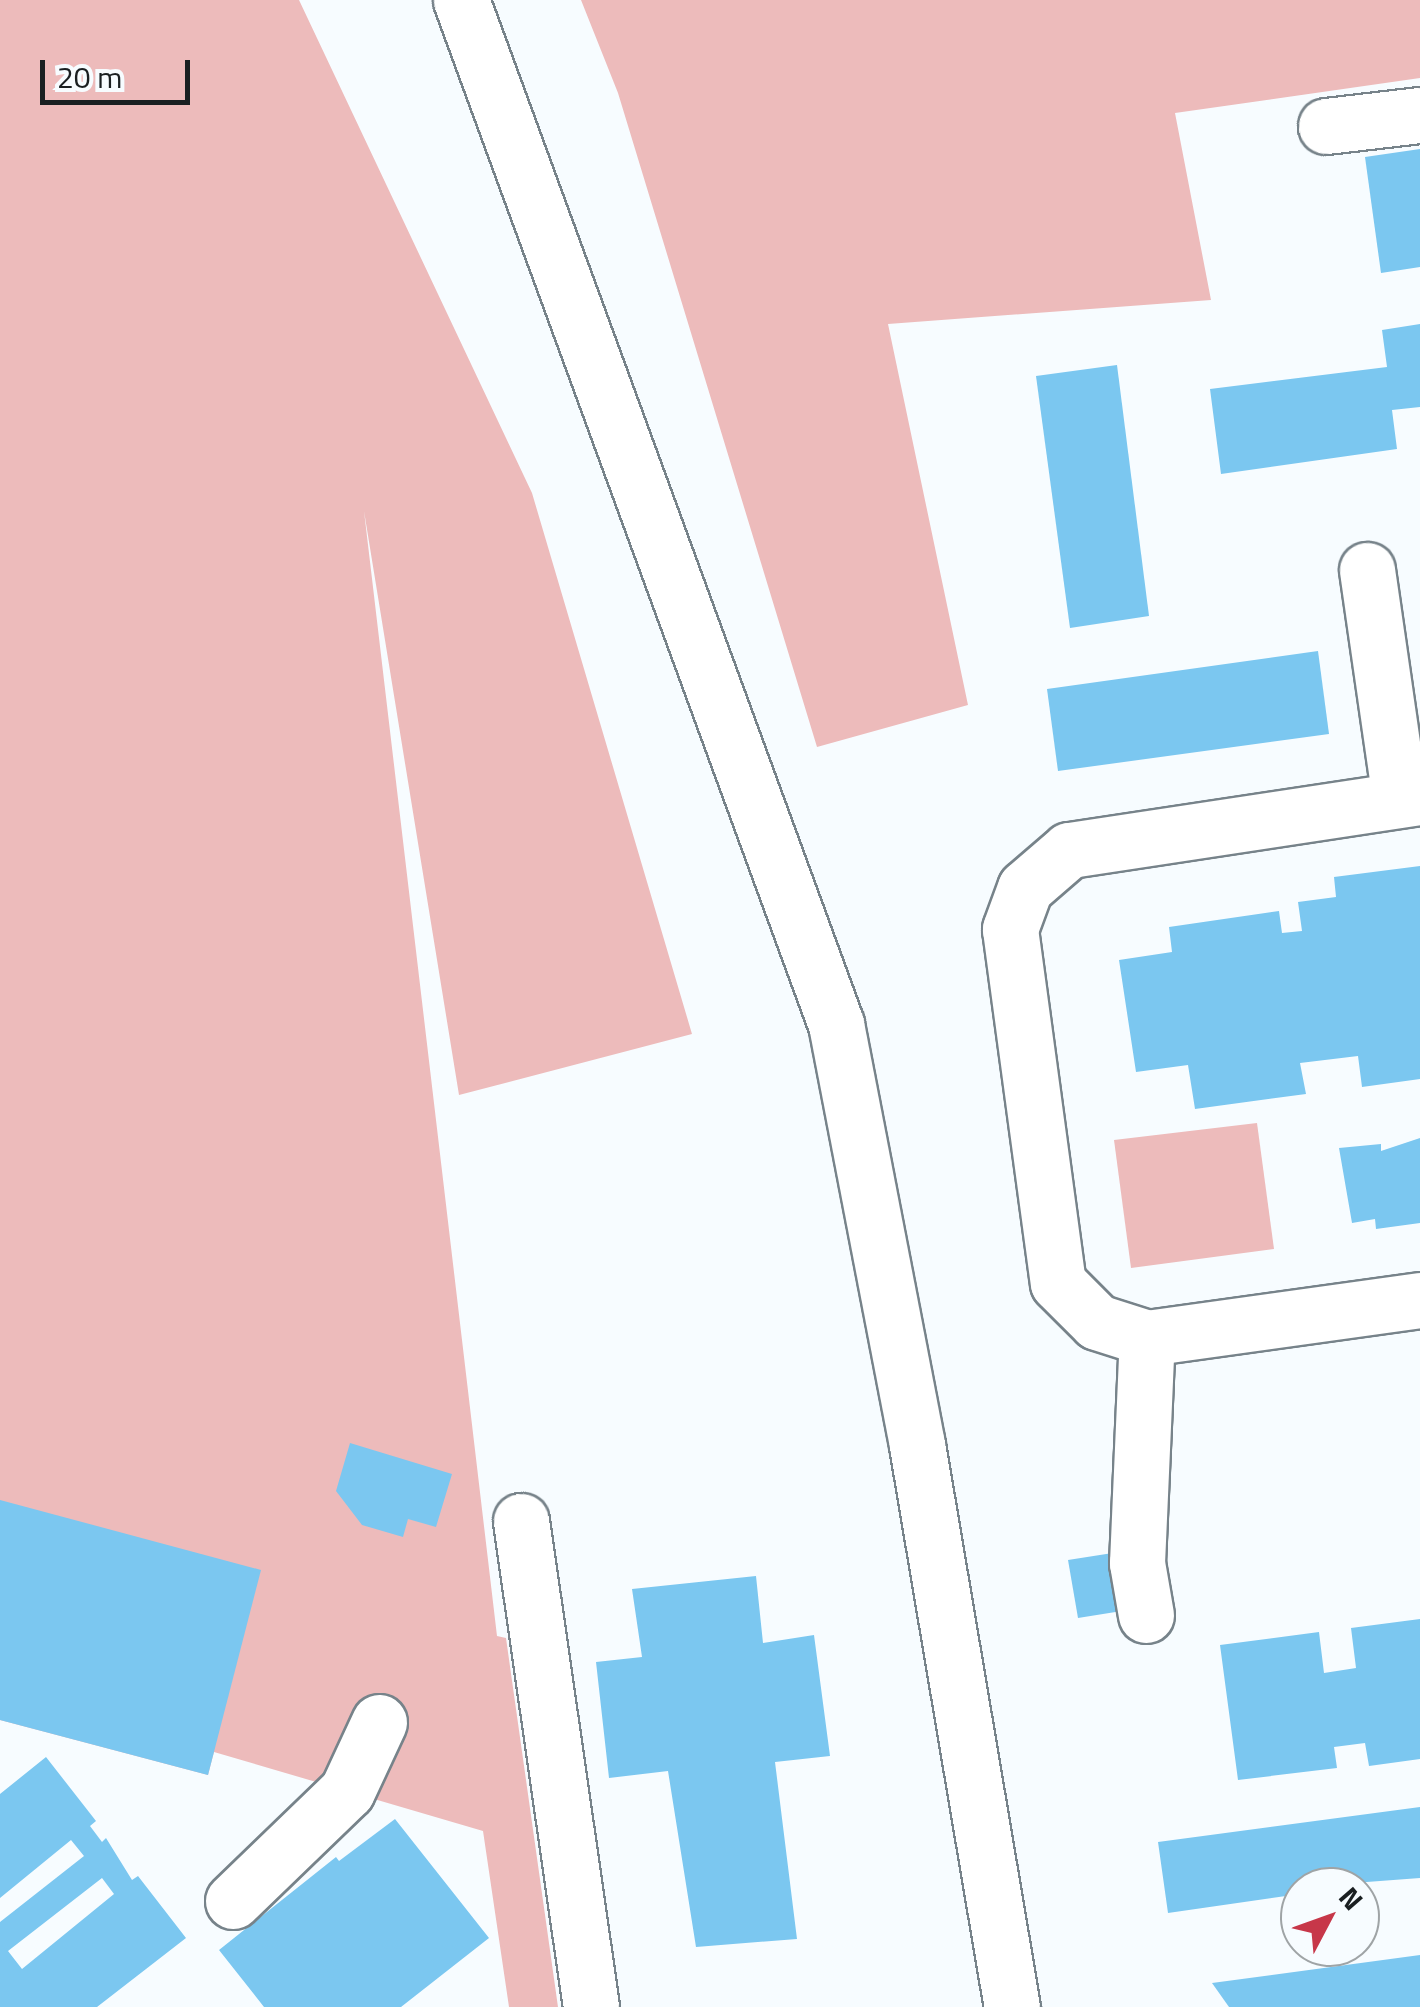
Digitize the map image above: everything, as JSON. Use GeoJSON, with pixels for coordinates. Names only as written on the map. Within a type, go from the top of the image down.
{"type":"FeatureCollection","features":[{"type":"Feature","properties":{"kind":"street"},"geometry":{"type":"LineString","coordinates":[[462,0],[836,1024],[917,1445],[1012,2007]]}},
{"type":"Feature","properties":{"kind":"street"},"geometry":{"type":"LineString","coordinates":[[1326,126],[1420,115]]}},
{"type":"Feature","properties":{"kind":"street"},"geometry":{"type":"LineString","coordinates":[[1368,570],[1410,798],[1069,850],[1025,888],[1010,929],[1058,1283],[1098,1322],[1148,1338],[1420,1300]]}},
{"type":"Feature","properties":{"kind":"street"},"geometry":{"type":"LineString","coordinates":[[1146,1615],[1137,1563],[1148,1338]]}},
{"type":"Feature","properties":{"kind":"street"},"geometry":{"type":"LineString","coordinates":[[521,1521],[591,2007]]}},
{"type":"Feature","properties":{"kind":"street"},"geometry":{"type":"LineString","coordinates":[[232,1901],[346,1791],[379,1722]]}},
{"type":"Feature","properties":{"kind":"shaded area"},"geometry":{"type":"Polygon","coordinates":[[[0,0],[299,0],[532,493],[692,1034],[459,1095],[364,511],[497,1636],[506,1638],[558,2007],[509,2007],[483,1831],[214,1752],[208,1775],[0,1720],[0,0]]]}},
{"type":"Feature","properties":{"kind":"shaded area"},"geometry":{"type":"Polygon","coordinates":[[[581,0],[1420,0],[1420,78],[1175,113],[1211,300],[888,324],[968,705],[817,747],[618,93],[581,0]]]}},
{"type":"Feature","properties":{"kind":"shaded area"},"geometry":{"type":"Polygon","coordinates":[[[1257,1123],[1274,1249],[1131,1268],[1114,1140],[1257,1123]]]}},
{"type":"Feature","properties":{"kind":"building"},"geometry":{"type":"Polygon","coordinates":[[[1420,149],[1420,267],[1381,273],[1365,157],[1420,149]]]}},
{"type":"Feature","properties":{"kind":"building"},"geometry":{"type":"Polygon","coordinates":[[[1420,324],[1420,407],[1392,410],[1397,449],[1221,474],[1210,389],[1387,367],[1382,330],[1420,324]]]}},
{"type":"Feature","properties":{"kind":"building"},"geometry":{"type":"Polygon","coordinates":[[[1117,365],[1149,616],[1070,628],[1036,376],[1117,365]]]}},
{"type":"Feature","properties":{"kind":"building"},"geometry":{"type":"Polygon","coordinates":[[[1318,651],[1329,734],[1058,771],[1047,689],[1318,651]]]}},
{"type":"Feature","properties":{"kind":"building"},"geometry":{"type":"Polygon","coordinates":[[[1420,866],[1420,1079],[1362,1087],[1358,1056],[1300,1063],[1306,1094],[1195,1109],[1188,1065],[1136,1072],[1119,960],[1172,952],[1169,927],[1279,911],[1282,933],[1302,931],[1298,902],[1336,897],[1334,877],[1420,866]]]}},
{"type":"Feature","properties":{"kind":"building"},"geometry":{"type":"Polygon","coordinates":[[[1420,1138],[1420,1223],[1376,1229],[1375,1219],[1352,1223],[1339,1148],[1381,1144],[1381,1151],[1420,1138]]]}},
{"type":"Feature","properties":{"kind":"building"},"geometry":{"type":"Polygon","coordinates":[[[350,1443],[452,1474],[436,1527],[408,1519],[403,1537],[362,1525],[336,1491],[350,1443]]]}},
{"type":"Feature","properties":{"kind":"building"},"geometry":{"type":"Polygon","coordinates":[[[0,1500],[261,1570],[208,1775],[0,1720],[0,1500]]]}},
{"type":"Feature","properties":{"kind":"building"},"geometry":{"type":"Polygon","coordinates":[[[1119,1552],[1128,1610],[1078,1618],[1068,1560],[1119,1552]]]}},
{"type":"Feature","properties":{"kind":"building"},"geometry":{"type":"Polygon","coordinates":[[[756,1576],[763,1643],[814,1635],[830,1756],[775,1762],[797,1939],[696,1947],[668,1771],[609,1778],[596,1662],[642,1657],[632,1589],[756,1576]]]}},
{"type":"Feature","properties":{"kind":"building"},"geometry":{"type":"Polygon","coordinates":[[[1420,1619],[1420,1759],[1369,1766],[1365,1743],[1334,1747],[1337,1768],[1238,1780],[1220,1645],[1319,1632],[1324,1673],[1356,1668],[1351,1628],[1420,1619]]]}},
{"type":"Feature","properties":{"kind":"building"},"geometry":{"type":"Polygon","coordinates":[[[46,1757],[96,1821],[90,1826],[102,1842],[106,1838],[132,1880],[138,1876],[186,1938],[97,2007],[0,2007],[0,1922],[84,1856],[71,1840],[0,1898],[0,1794],[46,1757]],[[102,1878],[8,1951],[22,1969],[114,1894],[102,1878]]]}},
{"type":"Feature","properties":{"kind":"building"},"geometry":{"type":"Polygon","coordinates":[[[1420,1807],[1420,1878],[1380,1881],[1380,1867],[1280,1867],[1280,1897],[1168,1913],[1158,1842],[1420,1807]]]}},
{"type":"Feature","properties":{"kind":"building"},"geometry":{"type":"Polygon","coordinates":[[[395,1819],[489,1938],[401,2007],[264,2007],[219,1950],[336,1857],[339,1861],[395,1819]]]}},
{"type":"Feature","properties":{"kind":"building"},"geometry":{"type":"Polygon","coordinates":[[[1420,1955],[1420,2007],[1229,2007],[1212,1983],[1331,1967],[1380,1967],[1380,1960],[1420,1955]]]}}]}
